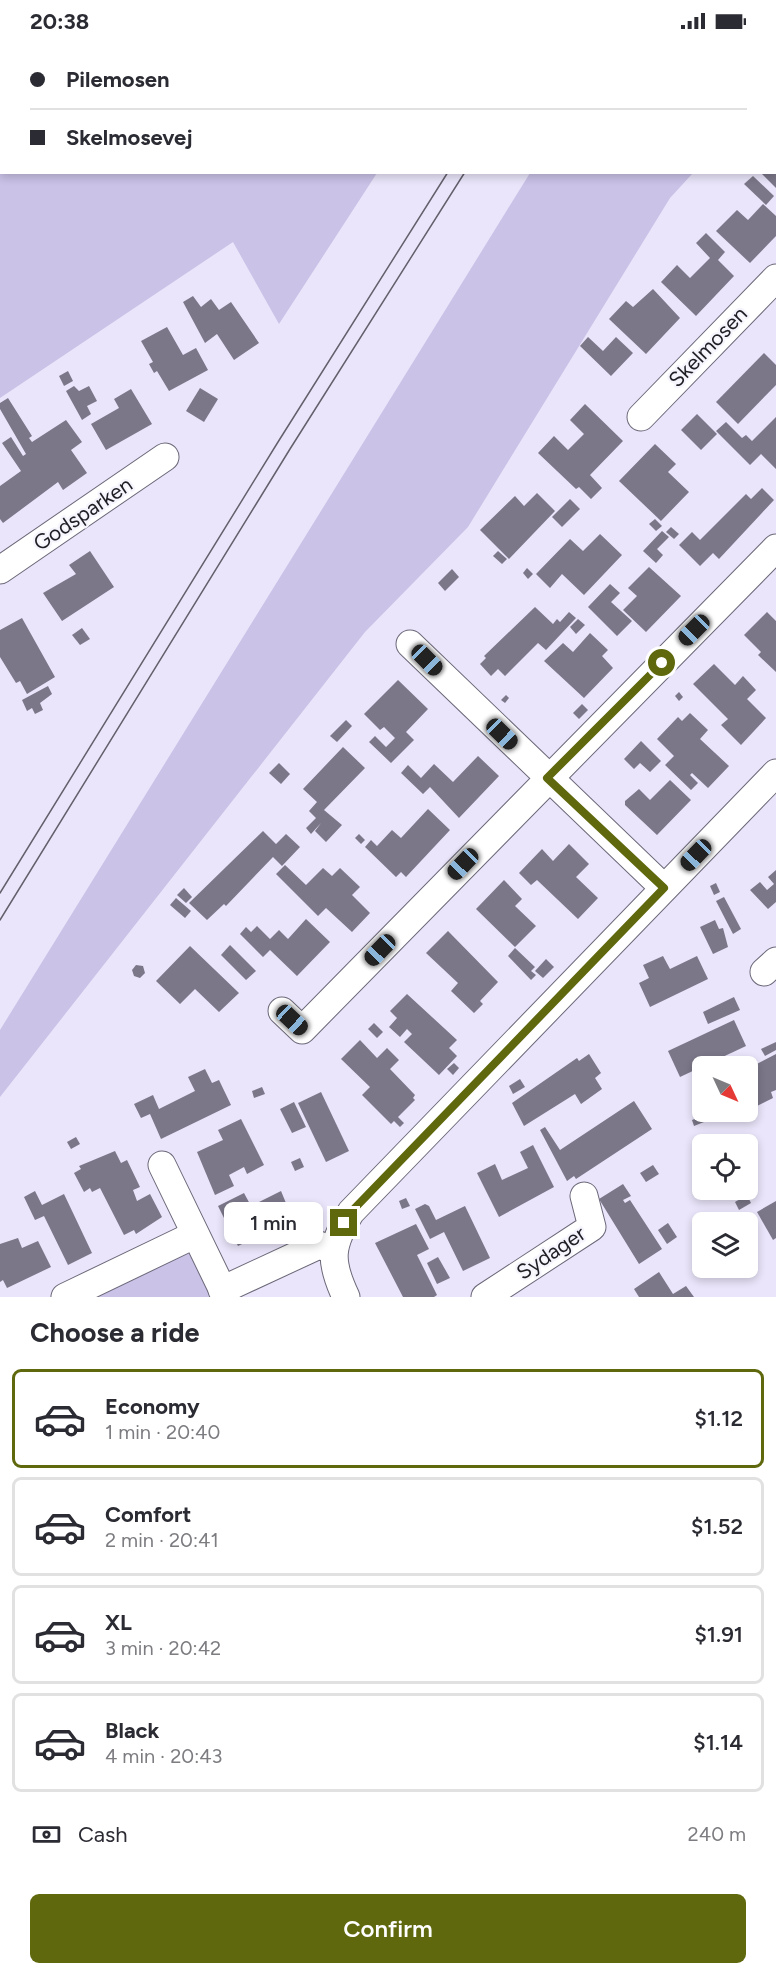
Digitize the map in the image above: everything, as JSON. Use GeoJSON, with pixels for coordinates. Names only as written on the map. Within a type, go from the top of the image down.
{"type":"FeatureCollection","features":[{"type":"Feature","properties":{"kind":"street","name":"Skelmosen"},"geometry":{"type":"LineString","coordinates":[[641,417],[776,278]]}},
{"type":"Feature","properties":{"kind":"street","name":"Godsparken"},"geometry":{"type":"LineString","coordinates":[[0,570],[165,457]]}},
{"type":"Feature","properties":{"kind":"street"},"geometry":{"type":"LineString","coordinates":[[282,1011],[302,1030],[547,778],[776,548]]}},
{"type":"Feature","properties":{"kind":"street"},"geometry":{"type":"LineString","coordinates":[[410,644],[664,888]]}},
{"type":"Feature","properties":{"kind":"street"},"geometry":{"type":"LineString","coordinates":[[346,1297],[335,1270],[332,1250],[337,1234],[351,1212],[776,773]]}},
{"type":"Feature","properties":{"kind":"street"},"geometry":{"type":"LineString","coordinates":[[162,1165],[224,1294],[319,1245],[332,1250]]}},
{"type":"Feature","properties":{"kind":"street","name":"Sydager"},"geometry":{"type":"LineString","coordinates":[[485,1297],[592,1227],[584,1196]]}},
{"type":"Feature","properties":{"kind":"street"},"geometry":{"type":"LineString","coordinates":[[65,1297],[194,1235]]}},
{"type":"Feature","properties":{"kind":"shaded area"},"geometry":{"type":"Polygon","coordinates":[[[0,174],[376,174],[279,324],[233,242],[0,398],[0,174]]]}},
{"type":"Feature","properties":{"kind":"shaded area"},"geometry":{"type":"Polygon","coordinates":[[[529,174],[692,174],[670,198],[468,527],[365,632],[0,1097],[0,1030],[529,174]]]}},
{"type":"Feature","properties":{"kind":"shaded area"},"geometry":{"type":"Polygon","coordinates":[[[191,1251],[217,1297],[84,1297],[191,1251]]]}},
{"type":"Feature","properties":{"kind":"building"},"geometry":{"type":"Polygon","coordinates":[[[762,174],[776,174],[776,188],[762,174]]]}},
{"type":"Feature","properties":{"kind":"building"},"geometry":{"type":"Polygon","coordinates":[[[753,176],[774,196],[766,205],[744,184],[753,176]]]}},
{"type":"Feature","properties":{"kind":"building"},"geometry":{"type":"Polygon","coordinates":[[[763,204],[776,216],[776,236],[750,263],[716,231],[737,210],[748,220],[763,204]]]}},
{"type":"Feature","properties":{"kind":"building"},"geometry":{"type":"Polygon","coordinates":[[[706,233],[725,252],[718,260],[734,276],[696,316],[661,282],[677,265],[690,278],[710,258],[696,243],[706,233]]]}},
{"type":"Feature","properties":{"kind":"building"},"geometry":{"type":"Polygon","coordinates":[[[653,289],[680,318],[646,354],[609,319],[626,301],[633,307],[653,289]]]}},
{"type":"Feature","properties":{"kind":"building"},"geometry":{"type":"Polygon","coordinates":[[[193,296],[201,307],[211,299],[219,310],[231,302],[259,343],[234,360],[217,334],[205,343],[183,302],[193,296]]]}},
{"type":"Feature","properties":{"kind":"building"},"geometry":{"type":"Polygon","coordinates":[[[167,327],[183,355],[196,348],[208,370],[169,391],[157,371],[154,373],[149,364],[153,362],[141,341],[167,327]]]}},
{"type":"Feature","properties":{"kind":"building"},"geometry":{"type":"Polygon","coordinates":[[[588,337],[603,351],[616,337],[633,353],[611,376],[580,346],[588,337]]]}},
{"type":"Feature","properties":{"kind":"building"},"geometry":{"type":"Polygon","coordinates":[[[764,353],[776,365],[776,385],[738,424],[716,402],[764,353]]]}},
{"type":"Feature","properties":{"kind":"building"},"geometry":{"type":"Polygon","coordinates":[[[68,371],[73,381],[64,386],[59,376],[68,371]]]}},
{"type":"Feature","properties":{"kind":"building"},"geometry":{"type":"Polygon","coordinates":[[[74,386],[79,391],[89,386],[97,401],[87,406],[91,414],[82,420],[66,391],[74,386]]]}},
{"type":"Feature","properties":{"kind":"building"},"geometry":{"type":"Polygon","coordinates":[[[200,388],[218,399],[204,422],[186,411],[200,388]]]}},
{"type":"Feature","properties":{"kind":"building"},"geometry":{"type":"Polygon","coordinates":[[[131,389],[152,424],[106,450],[91,424],[119,408],[114,399],[131,389]]]}},
{"type":"Feature","properties":{"kind":"building"},"geometry":{"type":"Polygon","coordinates":[[[8,398],[32,436],[29,438],[32,442],[66,420],[82,442],[71,450],[87,473],[63,490],[58,482],[3,523],[0,519],[0,486],[21,471],[2,443],[11,437],[23,456],[26,454],[0,409],[0,403],[8,398]]]}},
{"type":"Feature","properties":{"kind":"building"},"geometry":{"type":"Polygon","coordinates":[[[585,404],[623,441],[590,475],[602,488],[591,499],[579,487],[576,489],[538,453],[554,436],[568,450],[584,434],[570,420],[585,404]]]}},
{"type":"Feature","properties":{"kind":"building"},"geometry":{"type":"Polygon","coordinates":[[[697,414],[717,434],[701,450],[681,430],[697,414]]]}},
{"type":"Feature","properties":{"kind":"building"},"geometry":{"type":"Polygon","coordinates":[[[776,417],[776,469],[761,454],[750,465],[716,431],[726,422],[742,438],[746,435],[752,441],[776,417]]]}},
{"type":"Feature","properties":{"kind":"building"},"geometry":{"type":"Polygon","coordinates":[[[655,444],[676,464],[668,472],[689,492],[661,521],[619,481],[655,444]]]}},
{"type":"Feature","properties":{"kind":"building"},"geometry":{"type":"Polygon","coordinates":[[[762,488],[774,500],[719,559],[713,553],[700,566],[679,545],[692,532],[700,540],[746,494],[751,499],[762,488]]]}},
{"type":"Feature","properties":{"kind":"building"},"geometry":{"type":"Polygon","coordinates":[[[537,493],[555,511],[509,559],[480,530],[515,496],[524,506],[537,493]]]}},
{"type":"Feature","properties":{"kind":"building"},"geometry":{"type":"Polygon","coordinates":[[[570,499],[580,509],[562,527],[552,517],[570,499]]]}},
{"type":"Feature","properties":{"kind":"building"},"geometry":{"type":"Polygon","coordinates":[[[655,519],[662,526],[656,531],[649,524],[655,519]]]}},
{"type":"Feature","properties":{"kind":"building"},"geometry":{"type":"Polygon","coordinates":[[[671,527],[679,534],[674,539],[666,532],[671,527]]]}},
{"type":"Feature","properties":{"kind":"building"},"geometry":{"type":"Polygon","coordinates":[[[662,531],[669,537],[657,549],[663,555],[656,563],[643,551],[662,531]]]}},
{"type":"Feature","properties":{"kind":"building"},"geometry":{"type":"Polygon","coordinates":[[[600,534],[622,555],[584,595],[562,574],[550,588],[536,574],[570,539],[583,551],[600,534]]]}},
{"type":"Feature","properties":{"kind":"building"},"geometry":{"type":"Polygon","coordinates":[[[90,551],[114,587],[62,621],[43,593],[76,574],[69,565],[90,551]]]}},
{"type":"Feature","properties":{"kind":"building"},"geometry":{"type":"Polygon","coordinates":[[[498,551],[507,559],[502,564],[493,556],[498,551]]]}},
{"type":"Feature","properties":{"kind":"building"},"geometry":{"type":"Polygon","coordinates":[[[649,567],[681,596],[646,632],[623,610],[637,596],[628,588],[649,567]]]}},
{"type":"Feature","properties":{"kind":"building"},"geometry":{"type":"Polygon","coordinates":[[[527,568],[533,574],[528,579],[523,573],[527,568]]]}},
{"type":"Feature","properties":{"kind":"building"},"geometry":{"type":"Polygon","coordinates":[[[452,569],[459,577],[445,591],[438,583],[452,569]]]}},
{"type":"Feature","properties":{"kind":"building"},"geometry":{"type":"Polygon","coordinates":[[[610,584],[620,593],[611,602],[632,621],[617,636],[588,607],[610,584]]]}},
{"type":"Feature","properties":{"kind":"building"},"geometry":{"type":"Polygon","coordinates":[[[535,607],[553,624],[557,619],[560,622],[569,612],[576,618],[546,650],[538,643],[505,676],[498,669],[491,676],[480,664],[486,658],[484,656],[535,607]]]}},
{"type":"Feature","properties":{"kind":"building"},"geometry":{"type":"Polygon","coordinates":[[[767,612],[776,621],[776,672],[758,655],[761,652],[744,635],[767,612]]]}},
{"type":"Feature","properties":{"kind":"building"},"geometry":{"type":"Polygon","coordinates":[[[22,618],[55,677],[27,694],[20,681],[16,683],[0,657],[0,630],[22,618]]]}},
{"type":"Feature","properties":{"kind":"building"},"geometry":{"type":"Polygon","coordinates":[[[578,619],[585,625],[576,634],[570,627],[578,619]]]}},
{"type":"Feature","properties":{"kind":"building"},"geometry":{"type":"Polygon","coordinates":[[[82,628],[90,639],[80,645],[72,635],[82,628]]]}},
{"type":"Feature","properties":{"kind":"building"},"geometry":{"type":"Polygon","coordinates":[[[590,633],[608,650],[602,656],[613,668],[584,698],[544,661],[563,643],[573,652],[590,633]]]}},
{"type":"Feature","properties":{"kind":"building"},"geometry":{"type":"Polygon","coordinates":[[[714,664],[735,685],[743,676],[756,690],[747,699],[766,718],[741,745],[721,725],[728,719],[693,684],[714,664]]]}},
{"type":"Feature","properties":{"kind":"building"},"geometry":{"type":"Polygon","coordinates":[[[398,680],[428,709],[406,732],[414,740],[391,763],[369,742],[375,736],[386,747],[395,738],[384,727],[380,730],[364,714],[398,680]]]}},
{"type":"Feature","properties":{"kind":"building"},"geometry":{"type":"Polygon","coordinates":[[[48,686],[52,694],[40,703],[43,710],[35,714],[32,708],[27,711],[22,700],[48,686]]]}},
{"type":"Feature","properties":{"kind":"building"},"geometry":{"type":"Polygon","coordinates":[[[679,692],[683,697],[679,701],[675,696],[679,692]]]}},
{"type":"Feature","properties":{"kind":"building"},"geometry":{"type":"Polygon","coordinates":[[[506,695],[509,698],[505,703],[501,700],[506,695]]]}},
{"type":"Feature","properties":{"kind":"building"},"geometry":{"type":"Polygon","coordinates":[[[582,704],[588,710],[579,719],[573,713],[582,704]]]}},
{"type":"Feature","properties":{"kind":"building"},"geometry":{"type":"Polygon","coordinates":[[[690,713],[708,730],[700,739],[729,766],[708,788],[692,773],[690,775],[698,783],[691,790],[665,765],[674,756],[657,739],[678,717],[682,721],[690,713]]]}},
{"type":"Feature","properties":{"kind":"building"},"geometry":{"type":"Polygon","coordinates":[[[346,720],[352,726],[337,742],[330,736],[346,720]]]}},
{"type":"Feature","properties":{"kind":"building"},"geometry":{"type":"Polygon","coordinates":[[[641,741],[661,761],[650,772],[640,763],[634,769],[624,759],[641,741]]]}},
{"type":"Feature","properties":{"kind":"building"},"geometry":{"type":"Polygon","coordinates":[[[343,747],[365,768],[324,810],[342,825],[326,842],[315,831],[321,823],[311,834],[306,828],[316,818],[309,811],[317,802],[303,789],[343,747]]]}},
{"type":"Feature","properties":{"kind":"building"},"geometry":{"type":"Polygon","coordinates":[[[478,756],[499,776],[459,818],[430,787],[423,794],[401,773],[408,765],[421,778],[434,764],[453,782],[478,756]]]}},
{"type":"Feature","properties":{"kind":"building"},"geometry":{"type":"Polygon","coordinates":[[[279,763],[290,774],[281,784],[269,773],[279,763]]]}},
{"type":"Feature","properties":{"kind":"building"},"geometry":{"type":"Polygon","coordinates":[[[670,780],[691,800],[657,835],[625,805],[625,801],[639,789],[650,800],[670,780]]]}},
{"type":"Feature","properties":{"kind":"building"},"geometry":{"type":"Polygon","coordinates":[[[428,809],[450,830],[406,877],[401,872],[396,877],[365,847],[371,840],[377,846],[392,830],[401,838],[428,809]]]}},
{"type":"Feature","properties":{"kind":"building"},"geometry":{"type":"Polygon","coordinates":[[[263,831],[276,844],[286,834],[300,847],[282,866],[273,857],[226,906],[224,904],[207,920],[189,903],[263,831]]]}},
{"type":"Feature","properties":{"kind":"building"},"geometry":{"type":"Polygon","coordinates":[[[359,834],[365,840],[361,844],[355,838],[359,834]]]}},
{"type":"Feature","properties":{"kind":"building"},"geometry":{"type":"Polygon","coordinates":[[[569,844],[589,864],[576,877],[598,898],[578,919],[537,880],[531,885],[519,873],[542,849],[553,861],[569,844]]]}},
{"type":"Feature","properties":{"kind":"building"},"geometry":{"type":"Polygon","coordinates":[[[285,865],[306,885],[323,868],[332,876],[340,868],[360,887],[352,895],[370,913],[352,932],[326,908],[318,916],[276,874],[285,865]]]}},
{"type":"Feature","properties":{"kind":"building"},"geometry":{"type":"Polygon","coordinates":[[[776,870],[776,902],[768,909],[750,890],[760,882],[767,890],[774,884],[768,877],[776,870]]]}},
{"type":"Feature","properties":{"kind":"building"},"geometry":{"type":"Polygon","coordinates":[[[504,880],[522,899],[515,906],[536,926],[515,947],[476,909],[504,880]]]}},
{"type":"Feature","properties":{"kind":"building"},"geometry":{"type":"Polygon","coordinates":[[[716,883],[720,892],[714,895],[710,886],[716,883]]]}},
{"type":"Feature","properties":{"kind":"building"},"geometry":{"type":"Polygon","coordinates":[[[184,888],[192,897],[186,903],[177,895],[184,888]]]}},
{"type":"Feature","properties":{"kind":"building"},"geometry":{"type":"Polygon","coordinates":[[[724,897],[741,929],[733,934],[716,901],[724,897]]]}},
{"type":"Feature","properties":{"kind":"building"},"geometry":{"type":"Polygon","coordinates":[[[176,898],[191,911],[185,918],[170,905],[176,898]]]}},
{"type":"Feature","properties":{"kind":"building"},"geometry":{"type":"Polygon","coordinates":[[[306,919],[330,942],[297,976],[270,950],[263,957],[240,934],[246,927],[251,932],[257,926],[270,939],[279,930],[288,939],[306,919]]]}},
{"type":"Feature","properties":{"kind":"building"},"geometry":{"type":"Polygon","coordinates":[[[715,920],[719,929],[723,928],[728,947],[713,954],[700,927],[715,920]]]}},
{"type":"Feature","properties":{"kind":"building"},"geometry":{"type":"Polygon","coordinates":[[[448,931],[498,982],[480,1001],[483,1004],[474,1013],[451,991],[458,983],[426,953],[448,931]]]}},
{"type":"Feature","properties":{"kind":"building"},"geometry":{"type":"Polygon","coordinates":[[[230,945],[256,971],[246,980],[221,955],[230,945]]]}},
{"type":"Feature","properties":{"kind":"building"},"geometry":{"type":"Polygon","coordinates":[[[190,946],[239,993],[219,1012],[195,989],[180,1004],[156,981],[190,946]]]}},
{"type":"Feature","properties":{"kind":"building"},"geometry":{"type":"Polygon","coordinates":[[[515,948],[535,967],[531,971],[536,975],[531,980],[508,956],[515,948]]]}},
{"type":"Feature","properties":{"kind":"building"},"geometry":{"type":"Polygon","coordinates":[[[663,956],[670,969],[697,956],[708,979],[650,1007],[639,983],[649,978],[643,965],[663,956]]]}},
{"type":"Feature","properties":{"kind":"building"},"geometry":{"type":"Polygon","coordinates":[[[546,959],[554,967],[543,978],[535,971],[546,959]]]}},
{"type":"Feature","properties":{"kind":"building"},"geometry":{"type":"Polygon","coordinates":[[[136,965],[143,966],[145,973],[140,978],[134,976],[132,970],[136,965]]]}},
{"type":"Feature","properties":{"kind":"building"},"geometry":{"type":"Polygon","coordinates":[[[407,994],[457,1040],[449,1048],[457,1056],[439,1075],[404,1042],[412,1034],[407,1029],[400,1037],[389,1027],[397,1018],[390,1011],[407,994]]]}},
{"type":"Feature","properties":{"kind":"building"},"geometry":{"type":"Polygon","coordinates":[[[734,997],[740,1010],[708,1024],[703,1012],[734,997]]]}},
{"type":"Feature","properties":{"kind":"building"},"geometry":{"type":"Polygon","coordinates":[[[734,1020],[746,1046],[725,1056],[692,1056],[692,1071],[680,1077],[668,1051],[734,1020]]]}},
{"type":"Feature","properties":{"kind":"building"},"geometry":{"type":"Polygon","coordinates":[[[374,1023],[383,1032],[377,1038],[368,1029],[374,1023]]]}},
{"type":"Feature","properties":{"kind":"building"},"geometry":{"type":"Polygon","coordinates":[[[360,1040],[377,1058],[387,1048],[399,1060],[390,1069],[415,1095],[413,1098],[415,1100],[398,1117],[404,1123],[400,1127],[394,1121],[391,1124],[362,1095],[370,1087],[341,1059],[360,1040]]]}},
{"type":"Feature","properties":{"kind":"building"},"geometry":{"type":"Polygon","coordinates":[[[776,1042],[776,1050],[765,1056],[761,1049],[776,1042]]]}},
{"type":"Feature","properties":{"kind":"building"},"geometry":{"type":"Polygon","coordinates":[[[589,1054],[601,1073],[595,1078],[602,1089],[581,1104],[575,1094],[524,1126],[512,1103],[577,1058],[579,1061],[589,1054]]]}},
{"type":"Feature","properties":{"kind":"building"},"geometry":{"type":"Polygon","coordinates":[[[776,1054],[776,1090],[771,1092],[773,1098],[758,1106],[758,1063],[776,1054]]]}},
{"type":"Feature","properties":{"kind":"building"},"geometry":{"type":"Polygon","coordinates":[[[454,1063],[459,1068],[453,1075],[447,1069],[454,1063]]]}},
{"type":"Feature","properties":{"kind":"building"},"geometry":{"type":"Polygon","coordinates":[[[205,1069],[212,1083],[219,1080],[231,1105],[161,1139],[150,1114],[141,1118],[134,1104],[153,1095],[159,1109],[195,1091],[188,1077],[205,1069]]]}},
{"type":"Feature","properties":{"kind":"building"},"geometry":{"type":"Polygon","coordinates":[[[520,1079],[525,1087],[513,1094],[509,1086],[520,1079]]]}},
{"type":"Feature","properties":{"kind":"building"},"geometry":{"type":"Polygon","coordinates":[[[262,1087],[265,1094],[254,1098],[252,1091],[262,1087]]]}},
{"type":"Feature","properties":{"kind":"building"},"geometry":{"type":"Polygon","coordinates":[[[321,1092],[349,1151],[326,1162],[298,1103],[321,1092]]]}},
{"type":"Feature","properties":{"kind":"building"},"geometry":{"type":"Polygon","coordinates":[[[634,1101],[652,1129],[576,1179],[574,1176],[567,1181],[540,1130],[545,1127],[560,1150],[634,1101]]]}},
{"type":"Feature","properties":{"kind":"building"},"geometry":{"type":"Polygon","coordinates":[[[294,1102],[306,1127],[292,1133],[280,1109],[294,1102]]]}},
{"type":"Feature","properties":{"kind":"building"},"geometry":{"type":"Polygon","coordinates":[[[241,1119],[264,1165],[247,1174],[244,1167],[229,1175],[234,1186],[215,1195],[197,1152],[223,1140],[218,1130],[241,1119]]]}},
{"type":"Feature","properties":{"kind":"building"},"geometry":{"type":"Polygon","coordinates":[[[693,1122],[704,1122],[694,1126],[693,1122]]]}},
{"type":"Feature","properties":{"kind":"building"},"geometry":{"type":"Polygon","coordinates":[[[76,1137],[80,1144],[71,1149],[67,1142],[76,1137]]]}},
{"type":"Feature","properties":{"kind":"building"},"geometry":{"type":"Polygon","coordinates":[[[533,1145],[554,1187],[499,1217],[477,1173],[495,1164],[502,1180],[528,1168],[520,1152],[533,1145]]]}},
{"type":"Feature","properties":{"kind":"building"},"geometry":{"type":"Polygon","coordinates":[[[115,1151],[121,1163],[127,1160],[140,1187],[133,1190],[137,1201],[150,1194],[162,1217],[136,1234],[134,1230],[124,1235],[100,1188],[92,1192],[90,1188],[84,1192],[74,1173],[81,1169],[79,1166],[115,1151]]]}},
{"type":"Feature","properties":{"kind":"building"},"geometry":{"type":"Polygon","coordinates":[[[300,1158],[304,1167],[295,1171],[291,1162],[300,1158]]]}},
{"type":"Feature","properties":{"kind":"building"},"geometry":{"type":"Polygon","coordinates":[[[653,1165],[659,1174],[646,1182],[640,1173],[653,1165]]]}},
{"type":"Feature","properties":{"kind":"building"},"geometry":{"type":"Polygon","coordinates":[[[623,1184],[631,1196],[623,1200],[625,1203],[630,1200],[662,1249],[639,1264],[599,1199],[623,1184]]]}},
{"type":"Feature","properties":{"kind":"building"},"geometry":{"type":"Polygon","coordinates":[[[35,1191],[42,1205],[64,1194],[92,1253],[68,1265],[44,1216],[35,1220],[24,1197],[35,1191]]]}},
{"type":"Feature","properties":{"kind":"building"},"geometry":{"type":"Polygon","coordinates":[[[281,1191],[298,1232],[277,1242],[271,1230],[238,1246],[218,1206],[244,1193],[251,1206],[281,1191]]]}},
{"type":"Feature","properties":{"kind":"building"},"geometry":{"type":"Polygon","coordinates":[[[406,1198],[410,1206],[402,1209],[399,1201],[406,1198]]]}},
{"type":"Feature","properties":{"kind":"building"},"geometry":{"type":"Polygon","coordinates":[[[750,1200],[751,1203],[739,1210],[735,1202],[750,1200]]]}},
{"type":"Feature","properties":{"kind":"building"},"geometry":{"type":"Polygon","coordinates":[[[776,1201],[776,1238],[773,1240],[758,1212],[776,1201]]]}},
{"type":"Feature","properties":{"kind":"building"},"geometry":{"type":"Polygon","coordinates":[[[425,1204],[429,1206],[436,1220],[465,1206],[490,1258],[463,1271],[444,1232],[430,1239],[415,1209],[425,1204]]]}},
{"type":"Feature","properties":{"kind":"building"},"geometry":{"type":"Polygon","coordinates":[[[668,1223],[677,1237],[667,1244],[658,1230],[668,1223]]]}},
{"type":"Feature","properties":{"kind":"building"},"geometry":{"type":"Polygon","coordinates":[[[416,1224],[429,1249],[417,1255],[437,1295],[434,1297],[403,1297],[375,1243],[416,1224]]]}},
{"type":"Feature","properties":{"kind":"building"},"geometry":{"type":"Polygon","coordinates":[[[18,1238],[22,1248],[38,1241],[51,1267],[7,1288],[3,1280],[0,1282],[0,1244],[18,1238]]]}},
{"type":"Feature","properties":{"kind":"building"},"geometry":{"type":"Polygon","coordinates":[[[438,1257],[450,1278],[437,1284],[427,1263],[438,1257]]]}},
{"type":"Feature","properties":{"kind":"building"},"geometry":{"type":"Polygon","coordinates":[[[659,1272],[673,1294],[686,1286],[694,1297],[639,1297],[634,1289],[659,1272]]]}},
{"type":"Feature","properties":{"kind":"tram line"},"geometry":{"type":"LineString","coordinates":[[0,893],[278,442],[447,174]]}},
{"type":"Feature","properties":{"kind":"tram line"},"geometry":{"type":"LineString","coordinates":[[0,920],[290,449],[464,174]]}},
{"type":"Feature","properties":{"kind":"route"},"geometry":{"type":"LineString","coordinates":[[344,1223],[351,1212],[664,888],[547,778],[662,663]]}}]}
